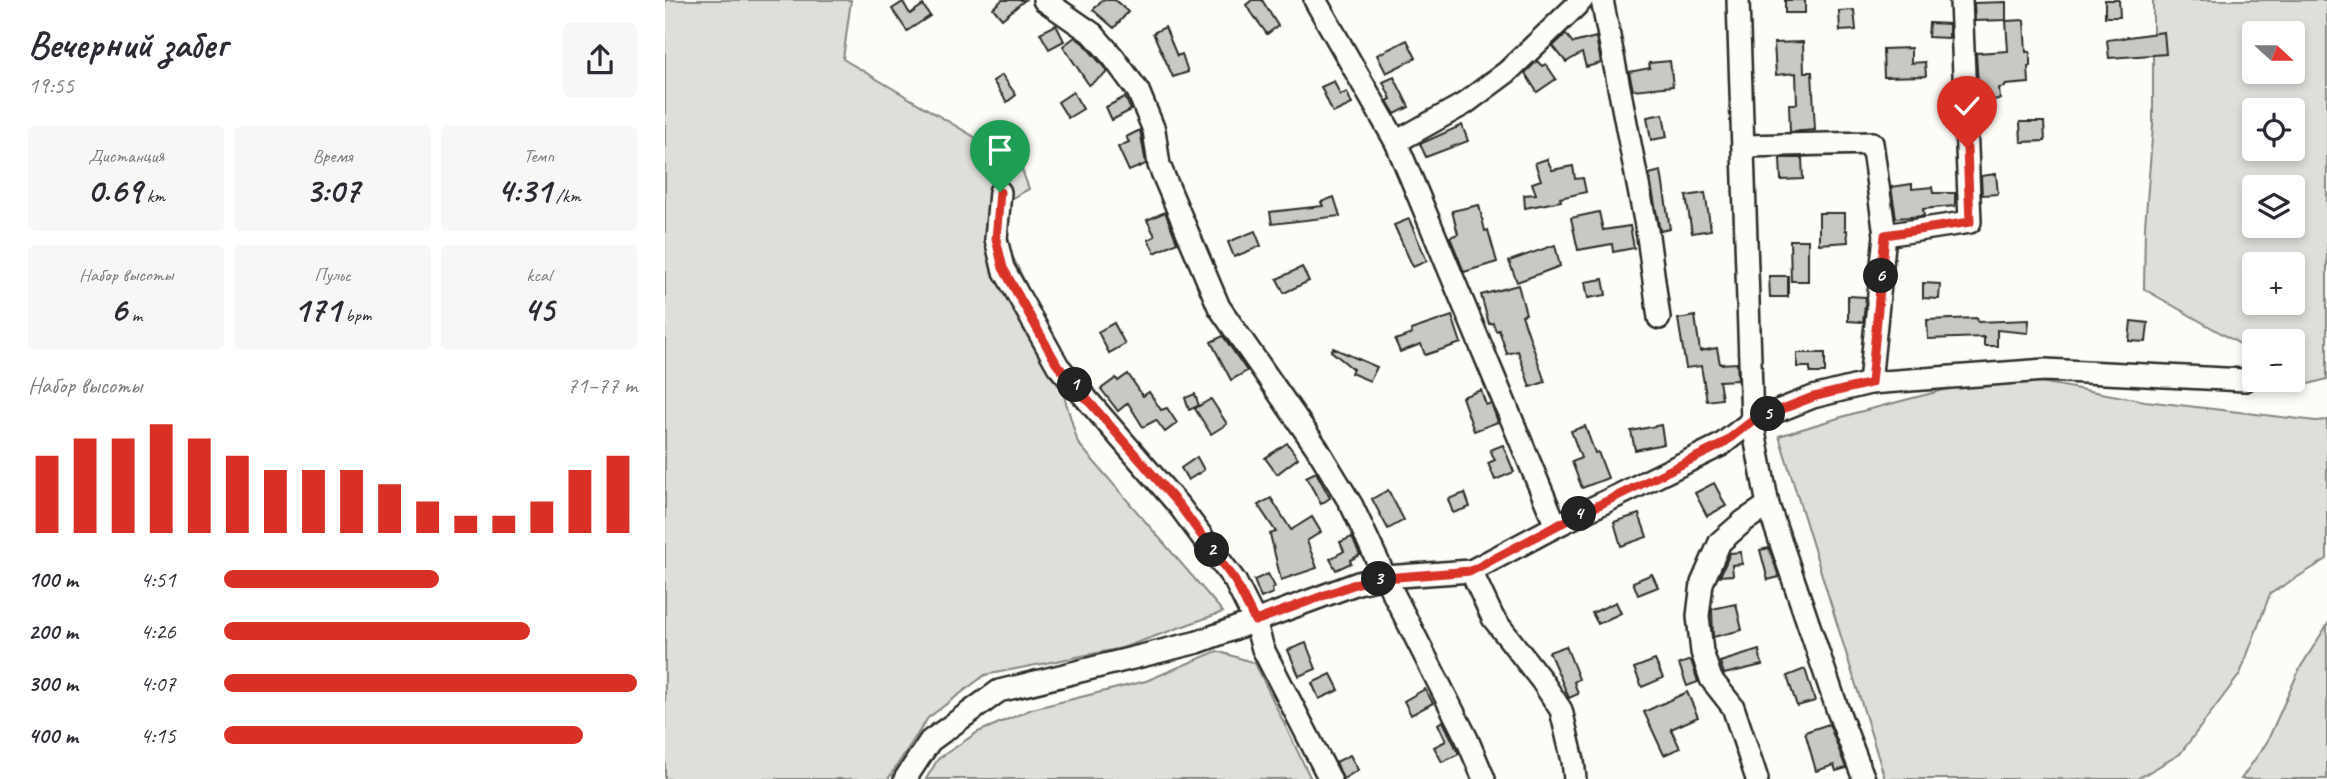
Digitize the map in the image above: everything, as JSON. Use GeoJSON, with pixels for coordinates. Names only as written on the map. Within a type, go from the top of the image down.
{"type":"FeatureCollection","features":[{"type":"Feature","properties":{"kind":"street"},"geometry":{"type":"LineString","coordinates":[[1044,0],[1093,34],[1137,91],[1154,130],[1159,165],[1219,307],[1317,448],[1352,506],[1385,578],[1467,739],[1484,779]]}},
{"type":"Feature","properties":{"kind":"street"},"geometry":{"type":"LineString","coordinates":[[1315,0],[1396,142],[1556,526]]}},
{"type":"Feature","properties":{"kind":"street"},"geometry":{"type":"LineString","coordinates":[[1396,142],[1475,96],[1507,72],[1582,0]]}},
{"type":"Feature","properties":{"kind":"street"},"geometry":{"type":"LineString","coordinates":[[1602,0],[1648,236],[1659,318]]}},
{"type":"Feature","properties":{"kind":"street"},"geometry":{"type":"LineString","coordinates":[[1738,0],[1752,421],[1768,505],[1864,779]]}},
{"type":"Feature","properties":{"kind":"street"},"geometry":{"type":"LineString","coordinates":[[1885,235],[1970,222],[1961,0]]}},
{"type":"Feature","properties":{"kind":"street"},"geometry":{"type":"LineString","coordinates":[[1743,146],[1872,143],[1885,235],[1871,383]]}},
{"type":"Feature","properties":{"kind":"street"},"geometry":{"type":"LineString","coordinates":[[1000,192],[996,239],[1003,268],[1058,366],[1180,506],[1235,581],[1255,621],[1263,649],[1330,779]]}},
{"type":"Feature","properties":{"kind":"street"},"geometry":{"type":"LineString","coordinates":[[905,779],[930,741],[999,691],[1198,642],[1358,583],[1385,578],[1471,571],[1721,445],[1752,421],[1813,397],[1871,383],[2045,370],[2242,380]]}},
{"type":"Feature","properties":{"kind":"street"},"geometry":{"type":"LineString","coordinates":[[1758,779],[1733,707],[1711,678],[1702,652],[1699,616],[1702,583],[1720,542],[1768,505]]}},
{"type":"Feature","properties":{"kind":"street"},"geometry":{"type":"LineString","coordinates":[[1471,571],[1493,618],[1561,710],[1575,779]]}},
{"type":"Feature","properties":{"kind":"shaded area"},"geometry":{"type":"Polygon","coordinates":[[[665,0],[851,0],[843,59],[1020,164],[1029,189],[990,210],[1039,311],[1078,443],[1223,612],[1122,648],[985,675],[928,718],[888,779],[665,779],[665,0]]]}},
{"type":"Feature","properties":{"kind":"shaded area"},"geometry":{"type":"Polygon","coordinates":[[[2153,0],[2327,0],[2327,379],[2309,384],[2305,382],[2305,329],[2242,329],[2242,345],[2144,289],[2145,226],[2153,126],[2153,0]]]}},
{"type":"Feature","properties":{"kind":"shaded area"},"geometry":{"type":"Polygon","coordinates":[[[2002,375],[2145,401],[2316,421],[2327,420],[2327,559],[2270,594],[2240,674],[2180,754],[2137,779],[1885,779],[1779,436],[1855,413],[2002,375]]]}},
{"type":"Feature","properties":{"kind":"shaded area"},"geometry":{"type":"Polygon","coordinates":[[[2327,625],[2327,779],[2241,779],[2267,742],[2300,668],[2327,625]]]}},
{"type":"Feature","properties":{"kind":"shaded area"},"geometry":{"type":"Polygon","coordinates":[[[1217,651],[1255,663],[1311,779],[926,779],[938,759],[978,732],[1032,709],[1146,681],[1217,651]]]}},
{"type":"Feature","properties":{"kind":"building"},"geometry":{"type":"Polygon","coordinates":[[[1002,0],[1025,0],[1002,19],[993,8],[1002,0]]]}},
{"type":"Feature","properties":{"kind":"building"},"geometry":{"type":"Polygon","coordinates":[[[1102,0],[1115,0],[1128,12],[1114,28],[1093,10],[1102,0]]]}},
{"type":"Feature","properties":{"kind":"building"},"geometry":{"type":"Polygon","coordinates":[[[1252,0],[1262,0],[1278,26],[1267,34],[1246,5],[1252,0]]]}},
{"type":"Feature","properties":{"kind":"building"},"geometry":{"type":"Polygon","coordinates":[[[1785,0],[1805,0],[1805,13],[1785,13],[1785,0]]]}},
{"type":"Feature","properties":{"kind":"building"},"geometry":{"type":"Polygon","coordinates":[[[2105,0],[2119,0],[2120,17],[2105,17],[2105,0]]]}},
{"type":"Feature","properties":{"kind":"building"},"geometry":{"type":"Polygon","coordinates":[[[903,2],[910,14],[923,5],[930,16],[907,31],[892,9],[903,2]]]}},
{"type":"Feature","properties":{"kind":"building"},"geometry":{"type":"Polygon","coordinates":[[[2006,2],[2006,20],[1975,21],[1974,3],[2006,2]]]}},
{"type":"Feature","properties":{"kind":"building"},"geometry":{"type":"Polygon","coordinates":[[[1854,10],[1856,30],[1840,31],[1839,11],[1854,10]]]}},
{"type":"Feature","properties":{"kind":"building"},"geometry":{"type":"Polygon","coordinates":[[[2024,20],[2026,52],[2030,52],[2029,83],[2005,85],[1999,88],[2000,99],[1979,101],[1976,53],[2008,51],[2006,21],[2024,20]]]}},
{"type":"Feature","properties":{"kind":"building"},"geometry":{"type":"Polygon","coordinates":[[[1929,23],[1949,24],[1949,38],[1928,37],[1929,23]]]}},
{"type":"Feature","properties":{"kind":"building"},"geometry":{"type":"Polygon","coordinates":[[[1056,25],[1064,41],[1049,49],[1040,33],[1056,25]]]}},
{"type":"Feature","properties":{"kind":"building"},"geometry":{"type":"Polygon","coordinates":[[[1165,27],[1177,56],[1182,54],[1188,72],[1173,77],[1153,33],[1165,27]]]}},
{"type":"Feature","properties":{"kind":"building"},"geometry":{"type":"Polygon","coordinates":[[[2164,32],[2166,54],[2109,58],[2107,40],[2164,32]]]}},
{"type":"Feature","properties":{"kind":"building"},"geometry":{"type":"Polygon","coordinates":[[[1566,34],[1573,43],[1596,37],[1601,63],[1586,67],[1582,53],[1566,62],[1553,46],[1566,34]]]}},
{"type":"Feature","properties":{"kind":"building"},"geometry":{"type":"Polygon","coordinates":[[[1075,37],[1108,72],[1089,85],[1063,46],[1075,37]]]}},
{"type":"Feature","properties":{"kind":"building"},"geometry":{"type":"Polygon","coordinates":[[[1407,40],[1416,58],[1386,73],[1377,55],[1407,40]]]}},
{"type":"Feature","properties":{"kind":"building"},"geometry":{"type":"Polygon","coordinates":[[[1803,42],[1804,72],[1812,72],[1815,130],[1790,132],[1789,104],[1797,104],[1796,73],[1776,75],[1774,43],[1803,42]]]}},
{"type":"Feature","properties":{"kind":"building"},"geometry":{"type":"Polygon","coordinates":[[[1911,48],[1911,63],[1925,62],[1926,76],[1884,77],[1883,49],[1911,48]]]}},
{"type":"Feature","properties":{"kind":"building"},"geometry":{"type":"Polygon","coordinates":[[[1537,61],[1542,66],[1546,64],[1556,79],[1537,92],[1525,73],[1537,61]]]}},
{"type":"Feature","properties":{"kind":"building"},"geometry":{"type":"Polygon","coordinates":[[[1670,61],[1673,86],[1633,90],[1629,72],[1650,68],[1649,63],[1670,61]]]}},
{"type":"Feature","properties":{"kind":"building"},"geometry":{"type":"Polygon","coordinates":[[[1002,75],[1016,95],[1007,102],[993,81],[1002,75]]]}},
{"type":"Feature","properties":{"kind":"building"},"geometry":{"type":"Polygon","coordinates":[[[1394,77],[1409,107],[1395,114],[1387,101],[1391,99],[1383,82],[1394,77]]]}},
{"type":"Feature","properties":{"kind":"building"},"geometry":{"type":"Polygon","coordinates":[[[1334,81],[1340,95],[1347,92],[1352,104],[1333,113],[1321,87],[1334,81]]]}},
{"type":"Feature","properties":{"kind":"building"},"geometry":{"type":"Polygon","coordinates":[[[1073,92],[1083,109],[1068,118],[1058,102],[1073,92]]]}},
{"type":"Feature","properties":{"kind":"building"},"geometry":{"type":"Polygon","coordinates":[[[1125,97],[1131,110],[1112,120],[1106,107],[1125,97]]]}},
{"type":"Feature","properties":{"kind":"building"},"geometry":{"type":"Polygon","coordinates":[[[1663,114],[1667,137],[1651,140],[1647,117],[1663,114]]]}},
{"type":"Feature","properties":{"kind":"building"},"geometry":{"type":"Polygon","coordinates":[[[2020,122],[2044,122],[2045,141],[2021,142],[2020,122]]]}},
{"type":"Feature","properties":{"kind":"building"},"geometry":{"type":"Polygon","coordinates":[[[1462,125],[1468,141],[1426,157],[1420,144],[1462,125]]]}},
{"type":"Feature","properties":{"kind":"building"},"geometry":{"type":"Polygon","coordinates":[[[1140,130],[1146,164],[1129,171],[1118,147],[1129,142],[1126,137],[1140,130]]]}},
{"type":"Feature","properties":{"kind":"building"},"geometry":{"type":"Polygon","coordinates":[[[1780,158],[1802,158],[1803,179],[1781,180],[1780,158]]]}},
{"type":"Feature","properties":{"kind":"building"},"geometry":{"type":"Polygon","coordinates":[[[1547,159],[1552,170],[1573,166],[1575,179],[1583,178],[1586,192],[1560,198],[1561,201],[1525,208],[1524,195],[1536,194],[1532,183],[1541,180],[1535,163],[1547,159]]]}},
{"type":"Feature","properties":{"kind":"building"},"geometry":{"type":"Polygon","coordinates":[[[1661,171],[1670,229],[1660,231],[1649,174],[1661,171]]]}},
{"type":"Feature","properties":{"kind":"building"},"geometry":{"type":"Polygon","coordinates":[[[1996,174],[1998,194],[1982,195],[1981,176],[1996,174]]]}},
{"type":"Feature","properties":{"kind":"building"},"geometry":{"type":"Polygon","coordinates":[[[1912,184],[1912,189],[1932,187],[1933,193],[1955,193],[1955,206],[1923,209],[1924,216],[1896,218],[1891,187],[1912,184]]]}},
{"type":"Feature","properties":{"kind":"building"},"geometry":{"type":"Polygon","coordinates":[[[1705,193],[1711,230],[1692,233],[1686,196],[1705,193]]]}},
{"type":"Feature","properties":{"kind":"building"},"geometry":{"type":"Polygon","coordinates":[[[1334,197],[1340,216],[1272,224],[1270,212],[1323,206],[1321,202],[1334,197]]]}},
{"type":"Feature","properties":{"kind":"building"},"geometry":{"type":"Polygon","coordinates":[[[1479,205],[1485,231],[1488,230],[1497,262],[1464,272],[1450,237],[1458,234],[1452,211],[1479,205]]]}},
{"type":"Feature","properties":{"kind":"building"},"geometry":{"type":"Polygon","coordinates":[[[1165,212],[1177,242],[1155,253],[1148,240],[1155,236],[1147,220],[1165,212]]]}},
{"type":"Feature","properties":{"kind":"building"},"geometry":{"type":"Polygon","coordinates":[[[1599,212],[1603,230],[1630,226],[1634,248],[1613,252],[1612,244],[1578,250],[1571,218],[1599,212]]]}},
{"type":"Feature","properties":{"kind":"building"},"geometry":{"type":"Polygon","coordinates":[[[1819,213],[1845,213],[1848,242],[1819,244],[1819,213]]]}},
{"type":"Feature","properties":{"kind":"building"},"geometry":{"type":"Polygon","coordinates":[[[1409,219],[1427,261],[1413,267],[1394,225],[1409,219]]]}},
{"type":"Feature","properties":{"kind":"building"},"geometry":{"type":"Polygon","coordinates":[[[1255,231],[1261,246],[1234,257],[1228,242],[1255,231]]]}},
{"type":"Feature","properties":{"kind":"building"},"geometry":{"type":"Polygon","coordinates":[[[1790,240],[1808,240],[1808,281],[1791,281],[1790,240]]]}},
{"type":"Feature","properties":{"kind":"building"},"geometry":{"type":"Polygon","coordinates":[[[1555,245],[1560,266],[1517,282],[1509,261],[1555,245]]]}},
{"type":"Feature","properties":{"kind":"building"},"geometry":{"type":"Polygon","coordinates":[[[1302,267],[1309,281],[1284,293],[1277,279],[1302,267]]]}},
{"type":"Feature","properties":{"kind":"building"},"geometry":{"type":"Polygon","coordinates":[[[1769,276],[1788,276],[1788,297],[1770,297],[1769,276]]]}},
{"type":"Feature","properties":{"kind":"building"},"geometry":{"type":"Polygon","coordinates":[[[1603,279],[1606,295],[1588,298],[1585,282],[1603,279]]]}},
{"type":"Feature","properties":{"kind":"building"},"geometry":{"type":"Polygon","coordinates":[[[1923,283],[1940,284],[1939,299],[1923,298],[1923,283]]]}},
{"type":"Feature","properties":{"kind":"building"},"geometry":{"type":"Polygon","coordinates":[[[1518,285],[1526,314],[1522,315],[1545,382],[1530,387],[1518,351],[1507,354],[1499,330],[1496,331],[1493,323],[1489,324],[1481,295],[1518,285]]]}},
{"type":"Feature","properties":{"kind":"building"},"geometry":{"type":"Polygon","coordinates":[[[1848,296],[1866,297],[1863,322],[1848,321],[1848,296]]]}},
{"type":"Feature","properties":{"kind":"building"},"geometry":{"type":"Polygon","coordinates":[[[1452,316],[1461,343],[1425,355],[1421,344],[1400,352],[1395,340],[1412,334],[1411,330],[1452,316]]]}},
{"type":"Feature","properties":{"kind":"building"},"geometry":{"type":"Polygon","coordinates":[[[1695,316],[1700,351],[1717,348],[1720,364],[1737,363],[1738,380],[1719,381],[1722,399],[1707,401],[1701,366],[1686,368],[1678,319],[1695,316]]]}},
{"type":"Feature","properties":{"kind":"building"},"geometry":{"type":"Polygon","coordinates":[[[1977,318],[1978,322],[2029,320],[2028,333],[1997,330],[1997,346],[1984,346],[1984,337],[1928,339],[1927,320],[1977,318]]]}},
{"type":"Feature","properties":{"kind":"building"},"geometry":{"type":"Polygon","coordinates":[[[2131,321],[2148,323],[2146,342],[2129,341],[2131,321]]]}},
{"type":"Feature","properties":{"kind":"building"},"geometry":{"type":"Polygon","coordinates":[[[1114,323],[1125,344],[1109,353],[1098,332],[1114,323]]]}},
{"type":"Feature","properties":{"kind":"building"},"geometry":{"type":"Polygon","coordinates":[[[1223,336],[1247,371],[1231,380],[1211,342],[1223,336]]]}},
{"type":"Feature","properties":{"kind":"building"},"geometry":{"type":"Polygon","coordinates":[[[1333,348],[1377,367],[1370,381],[1351,373],[1353,369],[1331,351],[1333,348]]]}},
{"type":"Feature","properties":{"kind":"building"},"geometry":{"type":"Polygon","coordinates":[[[1797,353],[1825,353],[1825,373],[1810,373],[1810,367],[1797,367],[1797,353]]]}},
{"type":"Feature","properties":{"kind":"building"},"geometry":{"type":"Polygon","coordinates":[[[1128,374],[1143,396],[1149,392],[1161,410],[1167,408],[1177,423],[1165,432],[1156,420],[1143,427],[1128,403],[1118,411],[1101,389],[1116,378],[1118,381],[1128,374]]]}},
{"type":"Feature","properties":{"kind":"building"},"geometry":{"type":"Polygon","coordinates":[[[1481,390],[1486,405],[1491,403],[1498,422],[1474,431],[1462,397],[1481,390]]]}},
{"type":"Feature","properties":{"kind":"building"},"geometry":{"type":"Polygon","coordinates":[[[1195,394],[1199,406],[1211,399],[1227,424],[1211,434],[1195,409],[1198,406],[1189,410],[1185,398],[1195,394]]]}},
{"type":"Feature","properties":{"kind":"building"},"geometry":{"type":"Polygon","coordinates":[[[1661,425],[1664,444],[1635,450],[1631,431],[1661,425]]]}},
{"type":"Feature","properties":{"kind":"building"},"geometry":{"type":"Polygon","coordinates":[[[1585,426],[1608,478],[1582,488],[1572,462],[1581,458],[1571,431],[1585,426]]]}},
{"type":"Feature","properties":{"kind":"building"},"geometry":{"type":"Polygon","coordinates":[[[1287,443],[1298,458],[1277,474],[1265,458],[1287,443]]]}},
{"type":"Feature","properties":{"kind":"building"},"geometry":{"type":"Polygon","coordinates":[[[1503,445],[1514,472],[1495,480],[1488,463],[1495,460],[1490,450],[1503,445]]]}},
{"type":"Feature","properties":{"kind":"building"},"geometry":{"type":"Polygon","coordinates":[[[1197,457],[1204,470],[1188,480],[1181,468],[1197,457]]]}},
{"type":"Feature","properties":{"kind":"building"},"geometry":{"type":"Polygon","coordinates":[[[1316,472],[1330,498],[1321,504],[1306,477],[1316,472]]]}},
{"type":"Feature","properties":{"kind":"building"},"geometry":{"type":"Polygon","coordinates":[[[1714,483],[1726,506],[1707,516],[1695,493],[1714,483]]]}},
{"type":"Feature","properties":{"kind":"building"},"geometry":{"type":"Polygon","coordinates":[[[1388,490],[1404,520],[1388,529],[1372,499],[1388,490]]]}},
{"type":"Feature","properties":{"kind":"building"},"geometry":{"type":"Polygon","coordinates":[[[1465,493],[1470,507],[1453,513],[1448,499],[1465,493]]]}},
{"type":"Feature","properties":{"kind":"building"},"geometry":{"type":"Polygon","coordinates":[[[1271,498],[1291,530],[1312,517],[1321,532],[1307,541],[1317,568],[1281,580],[1270,534],[1276,532],[1258,505],[1271,498]]]}},
{"type":"Feature","properties":{"kind":"building"},"geometry":{"type":"Polygon","coordinates":[[[1639,514],[1647,537],[1621,546],[1614,522],[1639,514]]]}},
{"type":"Feature","properties":{"kind":"building"},"geometry":{"type":"Polygon","coordinates":[[[1352,537],[1360,555],[1336,570],[1330,559],[1344,551],[1340,542],[1352,537]]]}},
{"type":"Feature","properties":{"kind":"building"},"geometry":{"type":"Polygon","coordinates":[[[1769,548],[1779,577],[1768,580],[1760,550],[1769,548]]]}},
{"type":"Feature","properties":{"kind":"building"},"geometry":{"type":"Polygon","coordinates":[[[1741,552],[1742,564],[1732,565],[1733,575],[1720,576],[1730,553],[1741,552]]]}},
{"type":"Feature","properties":{"kind":"building"},"geometry":{"type":"Polygon","coordinates":[[[1268,574],[1275,587],[1272,589],[1273,593],[1261,598],[1254,580],[1268,574]]]}},
{"type":"Feature","properties":{"kind":"building"},"geometry":{"type":"Polygon","coordinates":[[[1652,574],[1658,587],[1638,595],[1633,582],[1652,574]]]}},
{"type":"Feature","properties":{"kind":"building"},"geometry":{"type":"Polygon","coordinates":[[[1616,602],[1621,613],[1598,624],[1592,613],[1616,602]]]}},
{"type":"Feature","properties":{"kind":"building"},"geometry":{"type":"Polygon","coordinates":[[[1736,604],[1742,630],[1713,637],[1712,609],[1736,604]]]}},
{"type":"Feature","properties":{"kind":"building"},"geometry":{"type":"Polygon","coordinates":[[[1306,643],[1316,669],[1299,676],[1288,650],[1306,643]]]}},
{"type":"Feature","properties":{"kind":"building"},"geometry":{"type":"Polygon","coordinates":[[[1566,646],[1579,679],[1574,682],[1578,694],[1569,698],[1549,652],[1566,646]]]}},
{"type":"Feature","properties":{"kind":"building"},"geometry":{"type":"Polygon","coordinates":[[[1759,650],[1762,665],[1724,674],[1720,662],[1759,650]]]}},
{"type":"Feature","properties":{"kind":"building"},"geometry":{"type":"Polygon","coordinates":[[[1655,660],[1663,678],[1642,687],[1634,668],[1655,660]]]}},
{"type":"Feature","properties":{"kind":"building"},"geometry":{"type":"Polygon","coordinates":[[[1691,660],[1698,682],[1687,686],[1679,664],[1691,660]]]}},
{"type":"Feature","properties":{"kind":"building"},"geometry":{"type":"Polygon","coordinates":[[[1805,669],[1815,701],[1797,706],[1787,676],[1805,669]]]}},
{"type":"Feature","properties":{"kind":"building"},"geometry":{"type":"Polygon","coordinates":[[[1331,674],[1339,690],[1319,699],[1312,683],[1331,674]]]}},
{"type":"Feature","properties":{"kind":"building"},"geometry":{"type":"Polygon","coordinates":[[[1425,689],[1433,703],[1411,715],[1404,701],[1425,689]]]}},
{"type":"Feature","properties":{"kind":"building"},"geometry":{"type":"Polygon","coordinates":[[[1687,692],[1698,717],[1671,729],[1680,748],[1664,755],[1644,712],[1687,692]]]}},
{"type":"Feature","properties":{"kind":"building"},"geometry":{"type":"Polygon","coordinates":[[[1443,721],[1459,754],[1442,762],[1434,747],[1446,741],[1438,724],[1443,721]]]}},
{"type":"Feature","properties":{"kind":"building"},"geometry":{"type":"Polygon","coordinates":[[[1829,724],[1846,768],[1836,771],[1834,765],[1816,771],[1805,732],[1829,724]]]}},
{"type":"Feature","properties":{"kind":"building"},"geometry":{"type":"Polygon","coordinates":[[[1350,755],[1358,770],[1343,779],[1336,762],[1350,755]]]}},
{"type":"Feature","properties":{"kind":"route"},"geometry":{"type":"LineString","coordinates":[[1000,192],[996,239],[1003,268],[1058,366],[1180,506],[1235,581],[1255,621],[1358,583],[1385,578],[1471,571],[1721,445],[1752,421],[1813,397],[1871,383],[1885,235],[1970,222],[1967,148]]}}]}
